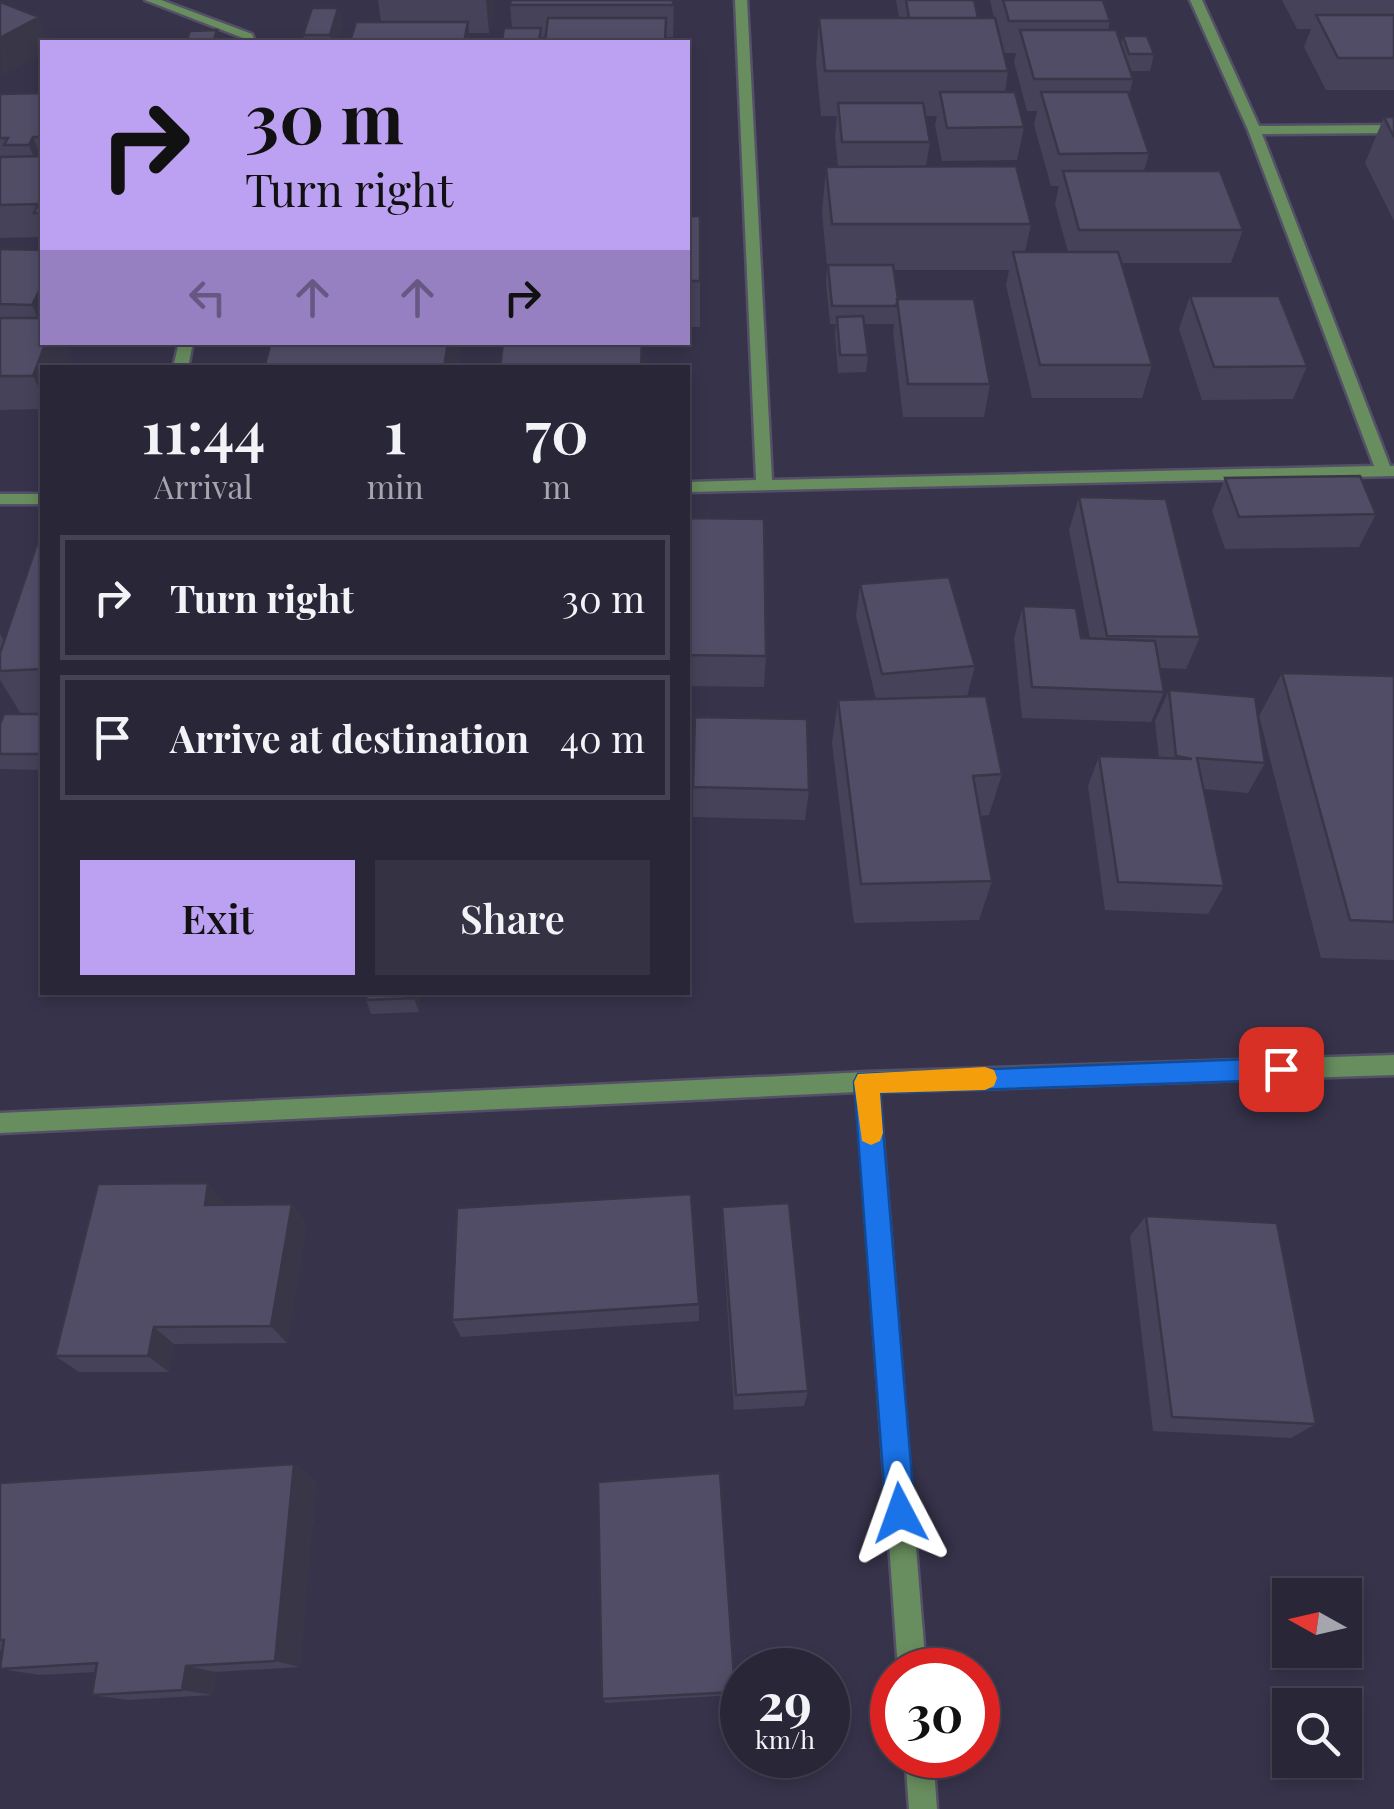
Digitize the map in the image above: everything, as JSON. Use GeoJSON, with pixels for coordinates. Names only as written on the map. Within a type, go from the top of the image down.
{"type":"FeatureCollection","features":[{"type":"Feature","properties":{"kind":"street"},"geometry":{"type":"LineString","coordinates":[[150,0],[248,36],[249,40]]}},
{"type":"Feature","properties":{"kind":"street"},"geometry":{"type":"LineString","coordinates":[[741,0],[764,486]]}},
{"type":"Feature","properties":{"kind":"street"},"geometry":{"type":"LineString","coordinates":[[690,488],[1389,471],[1254,130],[1196,0]]}},
{"type":"Feature","properties":{"kind":"street"},"geometry":{"type":"LineString","coordinates":[[1254,130],[1394,128]]}},
{"type":"Feature","properties":{"kind":"street"},"geometry":{"type":"LineString","coordinates":[[0,499],[40,499]]}},
{"type":"Feature","properties":{"kind":"street"},"geometry":{"type":"LineString","coordinates":[[0,1123],[867,1082],[1394,1065]]}},
{"type":"Feature","properties":{"kind":"street"},"geometry":{"type":"LineString","coordinates":[[867,1082],[910,1648]]}},
{"type":"Feature","properties":{"kind":"street"},"geometry":{"type":"LineString","coordinates":[[921,1778],[923,1809]]}},
{"type":"Feature","properties":{"kind":"building"},"geometry":{"type":"Polygon","coordinates":[[[511,0],[673,0],[673,5],[510,5],[511,0]]]}},
{"type":"Feature","properties":{"kind":"building"},"geometry":{"type":"Polygon","coordinates":[[[906,0],[974,0],[978,18],[909,18],[906,0]]]}},
{"type":"Feature","properties":{"kind":"building"},"geometry":{"type":"Polygon","coordinates":[[[1003,0],[1103,0],[1110,21],[1009,21],[1003,0]]]}},
{"type":"Feature","properties":{"kind":"building"},"geometry":{"type":"Polygon","coordinates":[[[0,2],[39,17],[0,38],[0,2]]]}},
{"type":"Feature","properties":{"kind":"building"},"geometry":{"type":"Polygon","coordinates":[[[312,8],[338,8],[330,35],[303,35],[312,8]]]}},
{"type":"Feature","properties":{"kind":"building"},"geometry":{"type":"Polygon","coordinates":[[[1316,15],[1394,15],[1394,58],[1338,58],[1316,15]]]}},
{"type":"Feature","properties":{"kind":"building"},"geometry":{"type":"Polygon","coordinates":[[[548,18],[666,18],[665,40],[545,40],[548,18]]]}},
{"type":"Feature","properties":{"kind":"building"},"geometry":{"type":"Polygon","coordinates":[[[819,18],[995,18],[1008,71],[825,71],[819,18]]]}},
{"type":"Feature","properties":{"kind":"building"},"geometry":{"type":"Polygon","coordinates":[[[356,22],[468,22],[464,40],[351,40],[356,22]]]}},
{"type":"Feature","properties":{"kind":"building"},"geometry":{"type":"Polygon","coordinates":[[[504,28],[541,28],[539,40],[502,40],[504,28]]]}},
{"type":"Feature","properties":{"kind":"building"},"geometry":{"type":"Polygon","coordinates":[[[217,30],[214,40],[187,40],[190,31],[217,30]]]}},
{"type":"Feature","properties":{"kind":"building"},"geometry":{"type":"Polygon","coordinates":[[[1020,30],[1116,30],[1133,79],[1034,79],[1020,30]]]}},
{"type":"Feature","properties":{"kind":"building"},"geometry":{"type":"Polygon","coordinates":[[[1123,36],[1147,36],[1154,54],[1129,54],[1123,36]]]}},
{"type":"Feature","properties":{"kind":"building"},"geometry":{"type":"Polygon","coordinates":[[[940,92],[1015,92],[1024,127],[947,128],[940,92]]]}},
{"type":"Feature","properties":{"kind":"building"},"geometry":{"type":"Polygon","coordinates":[[[1041,92],[1128,92],[1149,153],[1059,154],[1041,92]]]}},
{"type":"Feature","properties":{"kind":"building"},"geometry":{"type":"Polygon","coordinates":[[[40,93],[40,137],[33,137],[29,145],[4,145],[8,138],[0,138],[0,94],[40,93]]]}},
{"type":"Feature","properties":{"kind":"building"},"geometry":{"type":"Polygon","coordinates":[[[838,103],[923,103],[930,142],[842,142],[838,103]]]}},
{"type":"Feature","properties":{"kind":"building"},"geometry":{"type":"Polygon","coordinates":[[[1384,117],[1394,117],[1394,137],[1384,117]]]}},
{"type":"Feature","properties":{"kind":"building"},"geometry":{"type":"Polygon","coordinates":[[[40,156],[40,213],[34,213],[38,204],[0,205],[0,157],[40,156]]]}},
{"type":"Feature","properties":{"kind":"building"},"geometry":{"type":"Polygon","coordinates":[[[1016,166],[1031,224],[832,224],[826,167],[1016,166]]]}},
{"type":"Feature","properties":{"kind":"building"},"geometry":{"type":"Polygon","coordinates":[[[1063,171],[1220,171],[1243,230],[1079,230],[1063,171]]]}},
{"type":"Feature","properties":{"kind":"building"},"geometry":{"type":"Polygon","coordinates":[[[690,216],[700,216],[700,281],[690,281],[690,216]]]}},
{"type":"Feature","properties":{"kind":"building"},"geometry":{"type":"Polygon","coordinates":[[[0,249],[40,250],[40,289],[32,305],[0,304],[0,249]]]}},
{"type":"Feature","properties":{"kind":"building"},"geometry":{"type":"Polygon","coordinates":[[[1013,252],[1118,252],[1152,365],[1040,365],[1013,252]]]}},
{"type":"Feature","properties":{"kind":"building"},"geometry":{"type":"Polygon","coordinates":[[[828,265],[893,265],[896,306],[832,306],[828,265]]]}},
{"type":"Feature","properties":{"kind":"building"},"geometry":{"type":"Polygon","coordinates":[[[1190,296],[1279,296],[1307,366],[1214,367],[1190,296]]]}},
{"type":"Feature","properties":{"kind":"building"},"geometry":{"type":"Polygon","coordinates":[[[897,299],[974,299],[990,384],[908,384],[897,299]]]}},
{"type":"Feature","properties":{"kind":"building"},"geometry":{"type":"Polygon","coordinates":[[[863,316],[868,355],[840,355],[837,317],[863,316]]]}},
{"type":"Feature","properties":{"kind":"building"},"geometry":{"type":"Polygon","coordinates":[[[0,318],[40,318],[40,345],[45,345],[33,376],[0,376],[0,318]]]}},
{"type":"Feature","properties":{"kind":"building"},"geometry":{"type":"Polygon","coordinates":[[[270,345],[448,345],[444,365],[265,365],[270,345]]]}},
{"type":"Feature","properties":{"kind":"building"},"geometry":{"type":"Polygon","coordinates":[[[503,345],[642,345],[641,365],[500,365],[503,345]]]}},
{"type":"Feature","properties":{"kind":"building"},"geometry":{"type":"Polygon","coordinates":[[[1360,476],[1376,514],[1239,517],[1225,478],[1360,476]]]}},
{"type":"Feature","properties":{"kind":"building"},"geometry":{"type":"Polygon","coordinates":[[[1079,497],[1166,499],[1200,637],[1107,636],[1079,497]]]}},
{"type":"Feature","properties":{"kind":"building"},"geometry":{"type":"Polygon","coordinates":[[[690,518],[764,519],[766,656],[690,655],[690,518]]]}},
{"type":"Feature","properties":{"kind":"building"},"geometry":{"type":"Polygon","coordinates":[[[40,535],[40,669],[0,671],[0,653],[40,535]]]}},
{"type":"Feature","properties":{"kind":"building"},"geometry":{"type":"Polygon","coordinates":[[[949,577],[975,666],[882,674],[860,584],[949,577]]]}},
{"type":"Feature","properties":{"kind":"building"},"geometry":{"type":"Polygon","coordinates":[[[1023,606],[1076,608],[1081,638],[1155,641],[1164,692],[1032,687],[1023,606]]]}},
{"type":"Feature","properties":{"kind":"building"},"geometry":{"type":"Polygon","coordinates":[[[1282,673],[1394,676],[1394,922],[1350,920],[1282,673]]]}},
{"type":"Feature","properties":{"kind":"building"},"geometry":{"type":"Polygon","coordinates":[[[1169,690],[1255,697],[1265,763],[1197,758],[1224,886],[1118,882],[1099,756],[1192,759],[1176,756],[1169,690]]]}},
{"type":"Feature","properties":{"kind":"building"},"geometry":{"type":"Polygon","coordinates":[[[986,696],[1002,774],[973,776],[992,881],[861,884],[838,700],[986,696]]]}},
{"type":"Feature","properties":{"kind":"building"},"geometry":{"type":"Polygon","coordinates":[[[4,714],[40,714],[40,754],[0,754],[4,714]]]}},
{"type":"Feature","properties":{"kind":"building"},"geometry":{"type":"Polygon","coordinates":[[[695,717],[807,719],[809,790],[693,787],[695,717]]]}},
{"type":"Feature","properties":{"kind":"building"},"geometry":{"type":"Polygon","coordinates":[[[367,995],[414,995],[414,998],[366,1000],[367,995]]]}},
{"type":"Feature","properties":{"kind":"building"},"geometry":{"type":"Polygon","coordinates":[[[208,1183],[205,1205],[292,1204],[271,1326],[154,1327],[148,1356],[55,1356],[98,1184],[208,1183]]]}},
{"type":"Feature","properties":{"kind":"building"},"geometry":{"type":"Polygon","coordinates":[[[691,1194],[699,1304],[452,1320],[457,1208],[691,1194]]]}},
{"type":"Feature","properties":{"kind":"building"},"geometry":{"type":"Polygon","coordinates":[[[789,1203],[808,1391],[736,1395],[722,1207],[789,1203]]]}},
{"type":"Feature","properties":{"kind":"building"},"geometry":{"type":"Polygon","coordinates":[[[1146,1216],[1277,1223],[1316,1424],[1172,1417],[1146,1216]]]}},
{"type":"Feature","properties":{"kind":"building"},"geometry":{"type":"Polygon","coordinates":[[[294,1464],[275,1661],[186,1666],[182,1690],[92,1695],[97,1663],[0,1669],[4,1640],[0,1640],[0,1483],[294,1464]]]}},
{"type":"Feature","properties":{"kind":"building"},"geometry":{"type":"Polygon","coordinates":[[[720,1473],[732,1648],[720,1648],[720,1693],[602,1699],[598,1482],[720,1473]]]}},
{"type":"Feature","properties":{"kind":"slow traffic"},"geometry":{"type":"LineString","coordinates":[[871,1133],[867,1082],[985,1078]]}},
{"type":"Feature","properties":{"kind":"route"},"geometry":{"type":"LineString","coordinates":[[900,1513],[867,1082],[1281,1069]]}}]}
